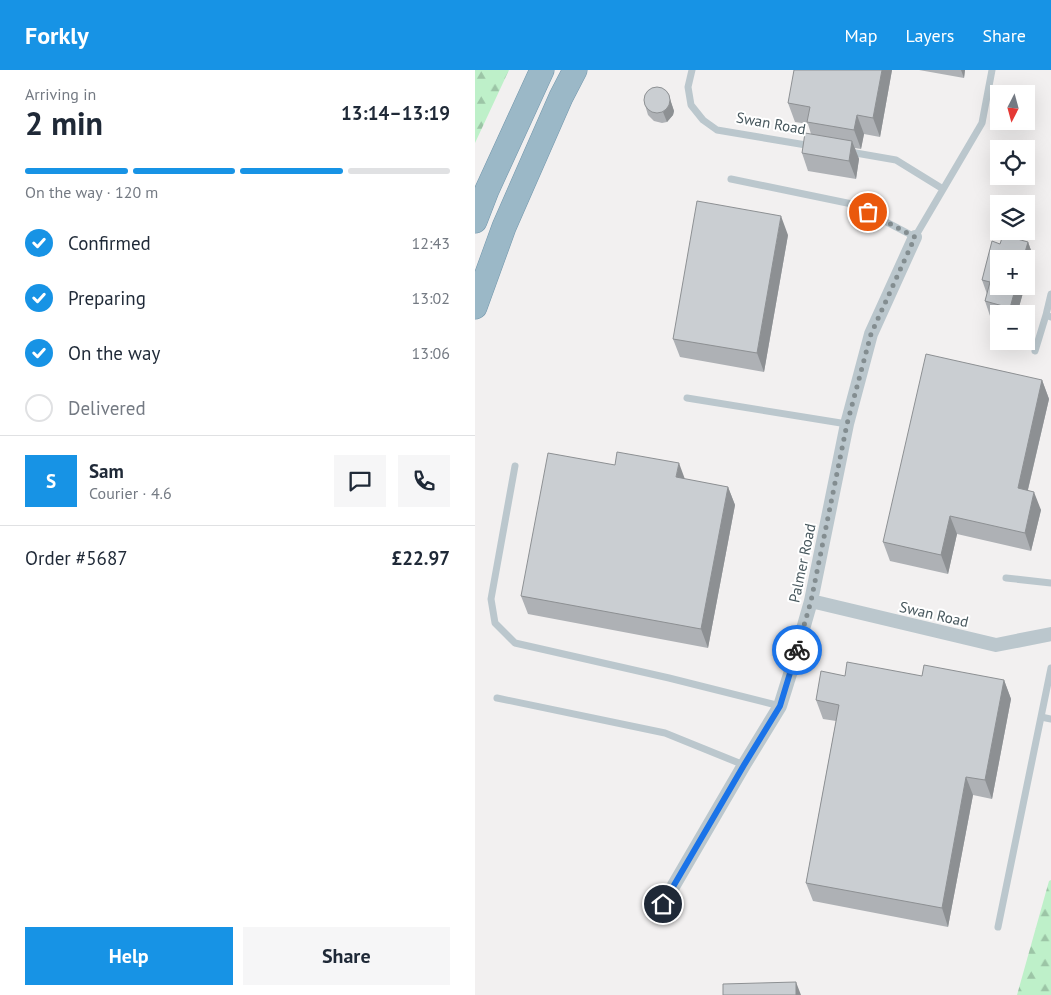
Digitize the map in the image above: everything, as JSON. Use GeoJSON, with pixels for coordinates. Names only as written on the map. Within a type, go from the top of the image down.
{"type":"FeatureCollection","features":[{"type":"Feature","properties":{"kind":"highway"},"geometry":{"type":"LineString","coordinates":[[475,221],[487,190],[542,70]]}},
{"type":"Feature","properties":{"kind":"highway"},"geometry":{"type":"LineString","coordinates":[[475,307],[504,227],[561,97],[575,70]]}},
{"type":"Feature","properties":{"kind":"street","name":"Palmer Road"},"geometry":{"type":"LineString","coordinates":[[663,904],[780,706],[811,601],[847,424],[871,334],[915,237]]}},
{"type":"Feature","properties":{"kind":"street","name":"Swan Road"},"geometry":{"type":"LineString","coordinates":[[811,601],[996,645],[1051,634]]}},
{"type":"Feature","properties":{"kind":"lane","name":"Swan Road"},"geometry":{"type":"LineString","coordinates":[[691,70],[688,87],[691,105],[703,120],[717,130],[818,147]]}},
{"type":"Feature","properties":{"kind":"lane"},"geometry":{"type":"LineString","coordinates":[[731,179],[852,204],[915,237],[982,123],[992,70]]}},
{"type":"Feature","properties":{"kind":"lane"},"geometry":{"type":"LineString","coordinates":[[847,152],[896,160],[943,189]]}},
{"type":"Feature","properties":{"kind":"lane"},"geometry":{"type":"LineString","coordinates":[[1035,351],[1049,316],[1051,294]]}},
{"type":"Feature","properties":{"kind":"lane"},"geometry":{"type":"LineString","coordinates":[[687,398],[847,424]]}},
{"type":"Feature","properties":{"kind":"lane"},"geometry":{"type":"LineString","coordinates":[[515,466],[491,599],[495,623],[515,643],[669,678],[780,706]]}},
{"type":"Feature","properties":{"kind":"lane"},"geometry":{"type":"LineString","coordinates":[[1006,578],[1051,584]]}},
{"type":"Feature","properties":{"kind":"lane"},"geometry":{"type":"LineString","coordinates":[[998,927],[1051,668]]}},
{"type":"Feature","properties":{"kind":"lane"},"geometry":{"type":"LineString","coordinates":[[497,698],[665,733],[744,765]]}},
{"type":"Feature","properties":{"kind":"lane"},"geometry":{"type":"LineString","coordinates":[[1041,717],[1051,719]]}},
{"type":"Feature","properties":{"kind":"green space"},"geometry":{"type":"Polygon","coordinates":[[[475,70],[509,70],[475,143],[475,70]]]}},
{"type":"Feature","properties":{"kind":"green space"},"geometry":{"type":"Polygon","coordinates":[[[1051,880],[1051,995],[1017,995],[1049,881],[1051,880]]]}},
{"type":"Feature","properties":{"kind":"building"},"geometry":{"type":"Polygon","coordinates":[[[794,70],[882,70],[873,118],[857,115],[854,130],[807,122],[810,107],[788,103],[794,70]]]}},
{"type":"Feature","properties":{"kind":"building"},"geometry":{"type":"Polygon","coordinates":[[[657,87],[666,91],[670,100],[666,109],[657,113],[648,109],[644,100],[648,91],[657,87]]]}},
{"type":"Feature","properties":{"kind":"building"},"geometry":{"type":"Polygon","coordinates":[[[805,133],[852,141],[849,161],[802,153],[805,133]]]}},
{"type":"Feature","properties":{"kind":"building"},"geometry":{"type":"Polygon","coordinates":[[[697,201],[781,216],[757,353],[673,339],[697,201]]]}},
{"type":"Feature","properties":{"kind":"building"},"geometry":{"type":"Polygon","coordinates":[[[1001,240],[1028,242],[1026,250],[990,250],[990,282],[982,280],[992,241],[1000,244],[1001,240]]]}},
{"type":"Feature","properties":{"kind":"building"},"geometry":{"type":"Polygon","coordinates":[[[990,282],[990,295],[1014,295],[1011,305],[999,305],[985,301],[990,282]]]}},
{"type":"Feature","properties":{"kind":"building"},"geometry":{"type":"Polygon","coordinates":[[[926,354],[1042,380],[1018,488],[1034,492],[1025,533],[950,516],[941,555],[883,542],[926,354]]]}},
{"type":"Feature","properties":{"kind":"building"},"geometry":{"type":"Polygon","coordinates":[[[617,452],[679,463],[676,477],[728,487],[701,629],[521,596],[548,453],[615,465],[617,452]]]}},
{"type":"Feature","properties":{"kind":"building"},"geometry":{"type":"Polygon","coordinates":[[[847,662],[922,676],[924,665],[1004,680],[985,780],[966,777],[942,908],[806,883],[839,705],[816,700],[821,671],[845,676],[847,662]]]}},
{"type":"Feature","properties":{"kind":"building"},"geometry":{"type":"Polygon","coordinates":[[[796,982],[796,995],[723,995],[723,984],[796,982]]]}},
{"type":"Feature","properties":{"kind":"way so far"},"geometry":{"type":"LineString","coordinates":[[797,650],[811,601],[847,424],[871,334],[915,237],[868,212]]}},
{"type":"Feature","properties":{"kind":"route"},"geometry":{"type":"LineString","coordinates":[[663,904],[780,706],[797,650]]}}]}
